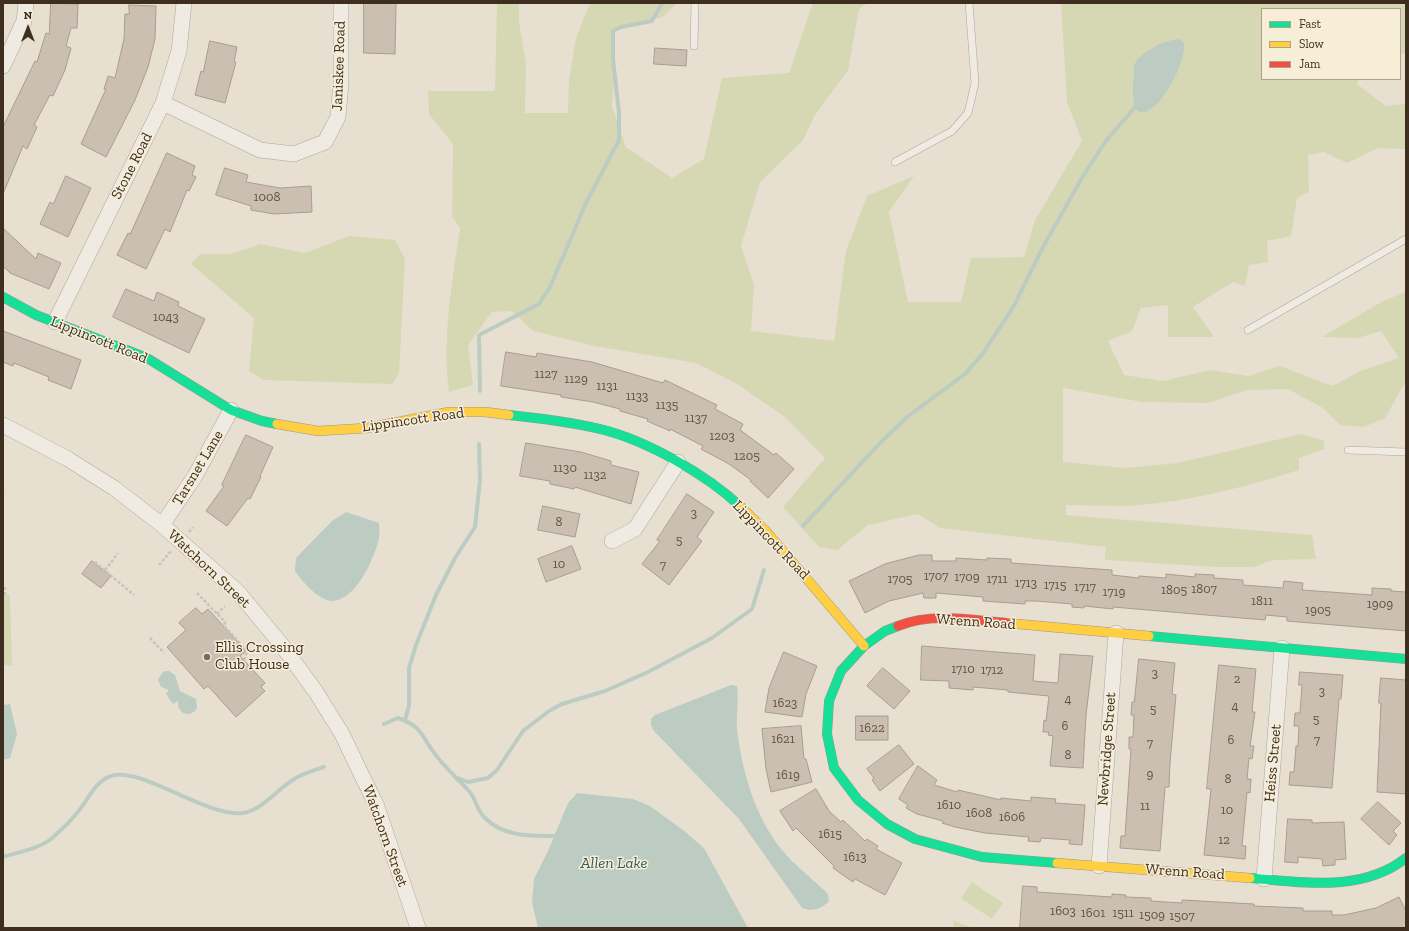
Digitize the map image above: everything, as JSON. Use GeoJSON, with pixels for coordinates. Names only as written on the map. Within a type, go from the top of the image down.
{"type":"FeatureCollection","features":[{"type":"Feature","properties":{"kind":"street"},"geometry":{"type":"LineString","coordinates":[[3,66],[24,21],[26,3]]}},
{"type":"Feature","properties":{"kind":"street","name":"Stone Road"},"geometry":{"type":"LineString","coordinates":[[55,322],[163,103],[179,51],[184,3]]}},
{"type":"Feature","properties":{"kind":"street","name":"Janiskee Road"},"geometry":{"type":"LineString","coordinates":[[163,103],[260,150],[294,154],[325,142],[338,117],[341,82],[341,3]]}},
{"type":"Feature","properties":{"kind":"street","name":"Lippincott Road"},"geometry":{"type":"LineString","coordinates":[[3,298],[36,315],[147,358],[231,410],[262,421],[318,430],[367,428],[449,412],[485,412],[541,418],[601,429],[648,446],[678,462],[729,496],[765,530],[864,646]]}},
{"type":"Feature","properties":{"kind":"street","name":"Tarsnet Lane"},"geometry":{"type":"LineString","coordinates":[[162,525],[195,476],[231,410]]}},
{"type":"Feature","properties":{"kind":"street","name":"Watchorn Street"},"geometry":{"type":"LineString","coordinates":[[3,425],[68,459],[114,488],[162,525],[238,592],[282,644],[316,692],[342,734],[376,804],[418,928]]}},
{"type":"Feature","properties":{"kind":"street"},"geometry":{"type":"LineString","coordinates":[[612,541],[635,530],[678,462]]}},
{"type":"Feature","properties":{"kind":"street","name":"Wrenn Road"},"geometry":{"type":"LineString","coordinates":[[1406,659],[938,617],[910,621],[884,631],[864,646],[841,671],[828,701],[827,734],[834,768],[858,800],[887,824],[915,839],[942,848],[982,858],[1264,878],[1297,882],[1345,883],[1376,876],[1398,865],[1406,858]]}},
{"type":"Feature","properties":{"kind":"street","name":"Newbridge Street"},"geometry":{"type":"LineString","coordinates":[[1099,866],[1116,633]]}},
{"type":"Feature","properties":{"kind":"street","name":"Heiss Street"},"geometry":{"type":"LineString","coordinates":[[1264,878],[1282,648]]}},
{"type":"Feature","properties":{"kind":"lane"},"geometry":{"type":"LineString","coordinates":[[694,46],[695,3]]}},
{"type":"Feature","properties":{"kind":"lane"},"geometry":{"type":"LineString","coordinates":[[895,162],[952,131],[968,113],[975,83],[969,3]]}},
{"type":"Feature","properties":{"kind":"lane"},"geometry":{"type":"LineString","coordinates":[[1248,330],[1406,239]]}},
{"type":"Feature","properties":{"kind":"lane"},"geometry":{"type":"LineString","coordinates":[[1348,450],[1406,452]]}},
{"type":"Feature","properties":{"kind":"path"},"geometry":{"type":"LineString","coordinates":[[105,570],[118,553]]}},
{"type":"Feature","properties":{"kind":"path"},"geometry":{"type":"LineString","coordinates":[[95,562],[134,595]]}},
{"type":"Feature","properties":{"kind":"path"},"geometry":{"type":"LineString","coordinates":[[5,587],[5,595]]}},
{"type":"Feature","properties":{"kind":"path"},"geometry":{"type":"LineString","coordinates":[[197,593],[225,622],[224,626],[247,653],[245,658],[232,671]]}},
{"type":"Feature","properties":{"kind":"path"},"geometry":{"type":"LineString","coordinates":[[217,614],[226,606]]}},
{"type":"Feature","properties":{"kind":"path"},"geometry":{"type":"LineString","coordinates":[[150,638],[164,653]]}},
{"type":"Feature","properties":{"kind":"green space"},"geometry":{"type":"Polygon","coordinates":[[[497,3],[519,3],[519,22],[526,64],[525,113],[568,113],[569,80],[576,38],[590,3],[677,3],[664,16],[612,32],[615,71],[612,106],[626,147],[672,178],[704,159],[722,78],[789,73],[813,3],[868,3],[859,9],[848,70],[815,115],[803,140],[760,182],[741,246],[754,285],[751,331],[834,341],[846,251],[867,196],[914,176],[889,212],[908,302],[961,302],[971,258],[1024,257],[1035,220],[1082,141],[1067,102],[1061,3],[1406,3],[1406,53],[1401,54],[1401,8],[1261,8],[1261,80],[1359,80],[1357,84],[1386,106],[1406,104],[1406,149],[1378,148],[1347,163],[1324,152],[1308,155],[1309,192],[1297,198],[1291,236],[1267,241],[1268,262],[1249,265],[1245,286],[1233,282],[1193,307],[1214,337],[1168,337],[1168,305],[1141,308],[1132,331],[1108,341],[1124,375],[1163,381],[1210,370],[1248,376],[1280,366],[1332,386],[1361,371],[1399,358],[1381,331],[1358,338],[1322,337],[1383,301],[1406,292],[1406,381],[1385,418],[1364,427],[1340,425],[1323,408],[1288,389],[1247,390],[1208,403],[1142,402],[1063,388],[1063,462],[1125,468],[1178,463],[1301,434],[1324,441],[1324,449],[1299,458],[1299,470],[1255,483],[1211,494],[1144,505],[1066,505],[1066,515],[1312,535],[1316,559],[1273,560],[1254,567],[1215,567],[1105,560],[1106,547],[940,528],[918,514],[868,525],[837,550],[819,547],[783,507],[825,458],[785,417],[737,384],[696,363],[594,346],[533,331],[512,311],[492,312],[468,345],[473,385],[449,392],[447,371],[447,330],[460,228],[452,216],[453,144],[429,114],[428,91],[495,91],[497,3]],[[1136,61],[1134,64],[1133,89],[1135,108],[1137,112],[1136,61]]]}},
{"type":"Feature","properties":{"kind":"green space"},"geometry":{"type":"Polygon","coordinates":[[[349,236],[395,240],[405,259],[399,373],[392,384],[264,380],[249,371],[254,318],[191,264],[200,254],[231,254],[260,244],[305,253],[349,236]]]}},
{"type":"Feature","properties":{"kind":"green space"},"geometry":{"type":"Polygon","coordinates":[[[3,595],[10,595],[12,666],[3,665],[3,595]]]}},
{"type":"Feature","properties":{"kind":"green space"},"geometry":{"type":"Polygon","coordinates":[[[972,882],[1003,903],[992,919],[961,898],[972,882]]]}},
{"type":"Feature","properties":{"kind":"green space"},"geometry":{"type":"Polygon","coordinates":[[[953,920],[972,928],[954,928],[953,920]]]}},
{"type":"Feature","properties":{"kind":"water"},"geometry":{"type":"Polygon","coordinates":[[[1179,39],[1183,42],[1184,49],[1178,71],[1172,83],[1157,104],[1149,110],[1142,112],[1136,110],[1133,98],[1134,64],[1148,50],[1160,44],[1179,39]]]}},
{"type":"Feature","properties":{"kind":"water"},"geometry":{"type":"Polygon","coordinates":[[[346,512],[379,523],[379,538],[369,566],[363,577],[349,594],[341,599],[332,601],[322,598],[316,594],[302,580],[295,571],[296,558],[332,521],[346,512]]]}},
{"type":"Feature","properties":{"kind":"water"},"geometry":{"type":"Polygon","coordinates":[[[165,671],[169,671],[175,675],[180,691],[196,699],[197,708],[194,711],[184,714],[178,705],[178,701],[173,704],[166,694],[169,690],[161,687],[158,680],[165,671]]]}},
{"type":"Feature","properties":{"kind":"water"},"geometry":{"type":"Polygon","coordinates":[[[731,685],[737,686],[737,729],[739,745],[751,793],[764,823],[782,850],[828,894],[829,901],[820,908],[809,910],[802,908],[739,819],[654,731],[651,725],[651,719],[655,715],[731,685]]]}},
{"type":"Feature","properties":{"kind":"water"},"geometry":{"type":"Polygon","coordinates":[[[10,704],[17,734],[10,758],[3,760],[3,705],[10,704]]]}},
{"type":"Feature","properties":{"kind":"water","name":"Allen Lake"},"geometry":{"type":"Polygon","coordinates":[[[577,793],[633,799],[650,806],[683,830],[704,848],[748,928],[538,928],[532,902],[534,879],[548,851],[568,803],[577,793]]]}},
{"type":"Feature","properties":{"kind":"building"},"geometry":{"type":"Polygon","coordinates":[[[51,3],[78,4],[77,28],[71,28],[66,46],[71,48],[65,70],[53,96],[50,95],[34,125],[37,127],[27,149],[23,146],[3,194],[3,127],[35,61],[37,62],[46,33],[49,34],[51,3]]]}},
{"type":"Feature","properties":{"kind":"building"},"geometry":{"type":"Polygon","coordinates":[[[364,3],[396,3],[395,54],[364,53],[364,3]]]}},
{"type":"Feature","properties":{"kind":"building"},"geometry":{"type":"Polygon","coordinates":[[[129,5],[156,6],[155,39],[148,67],[135,100],[106,157],[81,144],[106,89],[104,89],[108,76],[115,78],[124,39],[125,14],[129,14],[129,5]]]}},
{"type":"Feature","properties":{"kind":"building"},"geometry":{"type":"Polygon","coordinates":[[[210,41],[237,47],[234,62],[236,62],[225,103],[195,95],[201,71],[203,72],[210,41]]]}},
{"type":"Feature","properties":{"kind":"building"},"geometry":{"type":"Polygon","coordinates":[[[655,48],[687,50],[686,66],[654,64],[655,48]]]}},
{"type":"Feature","properties":{"kind":"building"},"geometry":{"type":"Polygon","coordinates":[[[167,153],[195,166],[192,175],[196,177],[189,191],[187,190],[170,232],[165,229],[146,269],[117,255],[128,233],[130,234],[167,153]]]}},
{"type":"Feature","properties":{"kind":"building"},"geometry":{"type":"Polygon","coordinates":[[[225,168],[248,175],[246,182],[280,188],[311,186],[312,212],[274,214],[251,210],[251,206],[216,195],[225,168]]]}},
{"type":"Feature","properties":{"kind":"building"},"geometry":{"type":"Polygon","coordinates":[[[66,176],[91,188],[68,237],[40,224],[50,202],[53,204],[66,176]]]}},
{"type":"Feature","properties":{"kind":"building"},"geometry":{"type":"Polygon","coordinates":[[[3,228],[36,259],[38,253],[61,263],[49,289],[10,273],[3,266],[3,228]]]}},
{"type":"Feature","properties":{"kind":"building"},"geometry":{"type":"Polygon","coordinates":[[[126,289],[154,301],[157,292],[179,302],[178,306],[205,319],[189,353],[113,317],[126,289]]]}},
{"type":"Feature","properties":{"kind":"building"},"geometry":{"type":"Polygon","coordinates":[[[3,331],[81,360],[71,389],[48,380],[49,377],[14,363],[13,366],[3,362],[3,331]]]}},
{"type":"Feature","properties":{"kind":"building"},"geometry":{"type":"Polygon","coordinates":[[[506,352],[536,357],[537,353],[592,362],[663,383],[665,380],[717,405],[715,409],[743,424],[740,430],[774,455],[776,453],[794,469],[768,498],[750,481],[751,480],[729,464],[701,449],[703,446],[670,429],[670,431],[647,421],[648,419],[620,411],[620,409],[593,402],[561,397],[561,395],[501,386],[506,352]]]}},
{"type":"Feature","properties":{"kind":"building"},"geometry":{"type":"Polygon","coordinates":[[[246,435],[273,447],[250,499],[248,498],[227,526],[206,511],[224,486],[222,485],[246,435]]]}},
{"type":"Feature","properties":{"kind":"building"},"geometry":{"type":"Polygon","coordinates":[[[526,443],[581,452],[611,461],[611,465],[639,472],[631,504],[575,487],[574,489],[550,484],[550,481],[520,476],[526,443]]]}},
{"type":"Feature","properties":{"kind":"building"},"geometry":{"type":"Polygon","coordinates":[[[687,494],[714,512],[697,537],[702,541],[669,585],[642,564],[660,541],[657,540],[687,494]]]}},
{"type":"Feature","properties":{"kind":"building"},"geometry":{"type":"Polygon","coordinates":[[[543,506],[580,514],[575,537],[538,530],[543,506]]]}},
{"type":"Feature","properties":{"kind":"building"},"geometry":{"type":"Polygon","coordinates":[[[572,546],[581,569],[546,582],[538,559],[572,546]]]}},
{"type":"Feature","properties":{"kind":"building"},"geometry":{"type":"Polygon","coordinates":[[[919,555],[932,555],[932,561],[956,561],[956,558],[987,560],[987,558],[1011,559],[1011,563],[1112,570],[1112,575],[1139,578],[1139,576],[1166,578],[1166,574],[1195,577],[1195,574],[1214,575],[1214,578],[1243,580],[1243,585],[1283,588],[1284,581],[1303,583],[1302,590],[1372,595],[1372,588],[1391,589],[1391,591],[1406,592],[1406,631],[1287,621],[1287,617],[1266,615],[1265,620],[1113,607],[1113,609],[1084,606],[1084,608],[1072,607],[1072,604],[1036,601],[1025,601],[1025,604],[983,601],[983,597],[936,593],[936,598],[924,598],[923,593],[889,601],[865,613],[849,581],[885,564],[919,555]]]}},
{"type":"Feature","properties":{"kind":"building"},"geometry":{"type":"Polygon","coordinates":[[[92,561],[111,576],[101,588],[82,574],[92,561]]]}},
{"type":"Feature","properties":{"kind":"building","name":"Ellis Crossing Club House"},"geometry":{"type":"Polygon","coordinates":[[[196,608],[202,614],[208,609],[246,651],[240,656],[265,683],[261,687],[265,691],[236,717],[208,686],[204,689],[167,647],[186,630],[179,623],[196,608]]]}},
{"type":"Feature","properties":{"kind":"building"},"geometry":{"type":"Polygon","coordinates":[[[922,646],[1035,655],[1033,681],[1058,683],[1060,654],[1093,656],[1086,715],[1083,768],[1050,766],[1053,736],[1048,735],[1049,732],[1043,732],[1049,696],[973,687],[973,690],[949,688],[949,681],[921,680],[922,646]]]}},
{"type":"Feature","properties":{"kind":"building"},"geometry":{"type":"Polygon","coordinates":[[[784,652],[817,666],[806,694],[802,717],[765,712],[769,688],[784,652]]]}},
{"type":"Feature","properties":{"kind":"building"},"geometry":{"type":"Polygon","coordinates":[[[1139,659],[1175,663],[1172,694],[1176,695],[1169,787],[1165,787],[1160,851],[1120,848],[1121,836],[1125,836],[1131,749],[1129,749],[1129,737],[1133,737],[1134,715],[1131,715],[1132,702],[1134,702],[1139,659]]]}},
{"type":"Feature","properties":{"kind":"building"},"geometry":{"type":"Polygon","coordinates":[[[1219,665],[1256,669],[1252,712],[1255,712],[1250,746],[1254,746],[1252,759],[1249,758],[1247,779],[1251,779],[1250,793],[1247,792],[1242,846],[1246,846],[1245,859],[1204,855],[1211,789],[1207,789],[1219,665]]]}},
{"type":"Feature","properties":{"kind":"building"},"geometry":{"type":"Polygon","coordinates":[[[883,668],[910,691],[894,709],[867,686],[883,668]]]}},
{"type":"Feature","properties":{"kind":"building"},"geometry":{"type":"Polygon","coordinates":[[[1300,672],[1343,675],[1341,699],[1339,699],[1332,788],[1289,785],[1290,772],[1294,772],[1296,746],[1298,746],[1299,726],[1294,726],[1295,713],[1300,713],[1302,685],[1299,685],[1300,672]]]}},
{"type":"Feature","properties":{"kind":"building"},"geometry":{"type":"Polygon","coordinates":[[[1381,678],[1406,680],[1406,794],[1377,792],[1381,678]]]}},
{"type":"Feature","properties":{"kind":"building"},"geometry":{"type":"Polygon","coordinates":[[[856,716],[888,716],[888,740],[856,740],[856,716]]]}},
{"type":"Feature","properties":{"kind":"building"},"geometry":{"type":"Polygon","coordinates":[[[801,726],[804,759],[806,759],[812,782],[771,792],[766,769],[762,729],[801,726]]]}},
{"type":"Feature","properties":{"kind":"building"},"geometry":{"type":"Polygon","coordinates":[[[899,745],[914,764],[880,791],[872,780],[874,778],[867,769],[899,745]]]}},
{"type":"Feature","properties":{"kind":"building"},"geometry":{"type":"Polygon","coordinates":[[[918,766],[937,780],[934,785],[957,792],[958,790],[1001,800],[1001,798],[1031,801],[1031,797],[1056,799],[1055,803],[1085,805],[1082,845],[1069,844],[1070,840],[1041,838],[1040,842],[1028,841],[1029,837],[985,833],[955,827],[942,823],[943,821],[917,814],[906,808],[908,805],[899,799],[918,766]]]}},
{"type":"Feature","properties":{"kind":"building"},"geometry":{"type":"Polygon","coordinates":[[[816,789],[829,811],[841,822],[843,820],[865,841],[867,839],[878,846],[876,849],[902,863],[885,895],[855,879],[853,882],[833,868],[834,866],[796,828],[793,831],[780,811],[816,789]]]}},
{"type":"Feature","properties":{"kind":"building"},"geometry":{"type":"Polygon","coordinates":[[[1378,802],[1401,823],[1393,831],[1397,835],[1389,845],[1361,819],[1378,802]]]}},
{"type":"Feature","properties":{"kind":"building"},"geometry":{"type":"Polygon","coordinates":[[[1288,819],[1312,820],[1312,823],[1344,822],[1346,859],[1335,860],[1335,865],[1323,866],[1322,859],[1298,857],[1298,863],[1285,862],[1288,819]]]}},
{"type":"Feature","properties":{"kind":"building"},"geometry":{"type":"Polygon","coordinates":[[[1023,886],[1037,887],[1037,892],[1112,897],[1112,894],[1126,895],[1125,897],[1151,898],[1151,901],[1182,903],[1182,900],[1254,904],[1254,906],[1303,908],[1303,911],[1332,911],[1332,915],[1344,915],[1376,908],[1399,897],[1406,911],[1406,928],[1020,928],[1023,886]]]}},
{"type":"Feature","properties":{"kind":"waterway"},"geometry":{"type":"LineString","coordinates":[[480,391],[479,335],[539,304],[550,287],[586,203],[619,140],[619,113],[613,59],[613,31],[621,27],[652,21],[662,3]]}},
{"type":"Feature","properties":{"kind":"waterway"},"geometry":{"type":"LineString","coordinates":[[803,526],[879,444],[907,417],[965,374],[984,352],[1015,304],[1043,247],[1082,178],[1105,142],[1137,105]]}},
{"type":"Feature","properties":{"kind":"waterway"},"geometry":{"type":"LineString","coordinates":[[405,720],[409,706],[409,668],[416,645],[436,595],[455,558],[475,527],[480,480],[479,444]]}},
{"type":"Feature","properties":{"kind":"waterway"},"geometry":{"type":"LineString","coordinates":[[455,777],[468,782],[488,778],[497,770],[523,731],[549,711],[562,704],[605,691],[648,672],[712,638],[752,609],[764,570]]}},
{"type":"Feature","properties":{"kind":"waterway"},"geometry":{"type":"LineString","coordinates":[[384,724],[398,718],[411,724],[419,730],[441,761],[469,791],[484,817],[492,824],[500,829],[529,836],[559,836]]}},
{"type":"Feature","properties":{"kind":"waterway"},"geometry":{"type":"LineString","coordinates":[[3,857],[34,848],[51,839],[81,808],[100,782],[111,776],[124,775],[139,778],[211,808],[228,812],[243,813],[257,808],[299,776],[324,767]]}},
{"type":"Feature","properties":{"kind":"traffic: fast"},"geometry":{"type":"LineString","coordinates":[[3,297],[36,315],[147,358],[231,410],[262,421],[277,424]]}},
{"type":"Feature","properties":{"kind":"traffic: fast"},"geometry":{"type":"LineString","coordinates":[[509,415],[554,420],[600,429],[637,441],[675,460],[711,482],[741,507]]}},
{"type":"Feature","properties":{"kind":"traffic: fast"},"geometry":{"type":"LineString","coordinates":[[898,626],[885,631],[864,646],[841,671],[829,701],[827,734],[834,768],[858,800],[887,824],[915,839],[982,857],[1057,863]]}},
{"type":"Feature","properties":{"kind":"traffic: fast"},"geometry":{"type":"LineString","coordinates":[[1149,636],[1406,659]]}},
{"type":"Feature","properties":{"kind":"traffic: fast"},"geometry":{"type":"LineString","coordinates":[[1250,878],[1311,883],[1351,881],[1389,869],[1406,858]]}},
{"type":"Feature","properties":{"kind":"traffic: slow"},"geometry":{"type":"LineString","coordinates":[[277,424],[318,431],[367,428],[449,412],[485,412],[509,415]]}},
{"type":"Feature","properties":{"kind":"traffic: slow"},"geometry":{"type":"LineString","coordinates":[[741,507],[765,530],[864,646]]}},
{"type":"Feature","properties":{"kind":"traffic: slow"},"geometry":{"type":"LineString","coordinates":[[1007,623],[1149,636]]}},
{"type":"Feature","properties":{"kind":"traffic: slow"},"geometry":{"type":"LineString","coordinates":[[1057,863],[1250,878]]}},
{"type":"Feature","properties":{"kind":"traffic: jam"},"geometry":{"type":"LineString","coordinates":[[898,626],[925,619],[938,618],[1007,623]]}},
{"type":"Feature","properties":{"kind":"place","name":"Ellis Crossing Club House"},"geometry":{"type":"Point","coordinates":[207,657]}}]}
